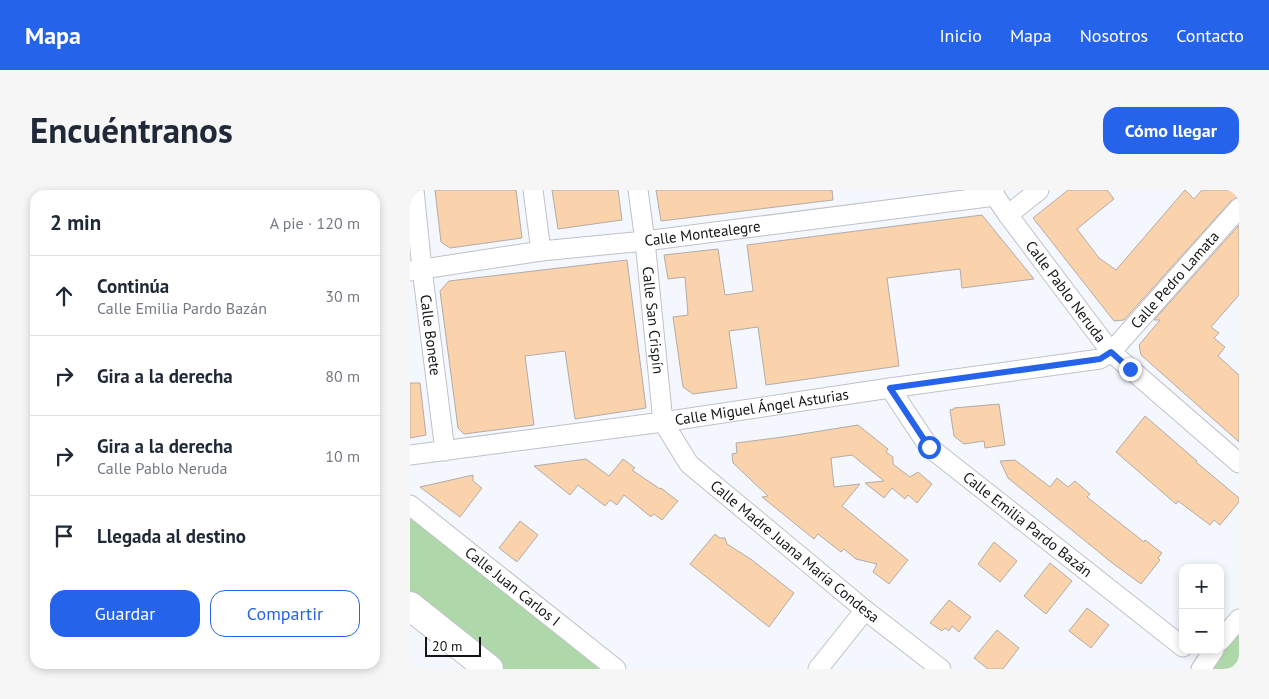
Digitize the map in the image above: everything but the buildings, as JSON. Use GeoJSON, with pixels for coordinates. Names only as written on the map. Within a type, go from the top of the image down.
{"type":"FeatureCollection","features":[{"type":"Feature","properties":{"kind":"main road"},"geometry":{"type":"LineString","coordinates":[[410,606],[489,669]]}},
{"type":"Feature","properties":{"kind":"street","name":"Calle Bonete"},"geometry":{"type":"LineString","coordinates":[[414,190],[416,270],[445,452]]}},
{"type":"Feature","properties":{"kind":"street"},"geometry":{"type":"LineString","coordinates":[[533,190],[541,251]]}},
{"type":"Feature","properties":{"kind":"street","name":"Calle San Crispín"},"geometry":{"type":"LineString","coordinates":[[638,190],[663,422]]}},
{"type":"Feature","properties":{"kind":"street"},"geometry":{"type":"LineString","coordinates":[[1008,215],[1039,190]]}},
{"type":"Feature","properties":{"kind":"street","name":"Calle Montealegre"},"geometry":{"type":"LineString","coordinates":[[416,270],[541,251],[645,241],[995,193]]}},
{"type":"Feature","properties":{"kind":"street","name":"Calle Pablo Neruda"},"geometry":{"type":"LineString","coordinates":[[995,193],[1008,215],[1111,352],[1239,463]]}},
{"type":"Feature","properties":{"kind":"street","name":"Calle Pedro Lamata"},"geometry":{"type":"LineString","coordinates":[[1111,352],[1239,208]]}},
{"type":"Feature","properties":{"kind":"street","name":"Calle Miguel Ángel Asturias"},"geometry":{"type":"LineString","coordinates":[[410,455],[445,452],[663,422],[1100,359],[1111,352]]}},
{"type":"Feature","properties":{"kind":"street","name":"Calle Emilia Pardo Bazán"},"geometry":{"type":"LineString","coordinates":[[890,388],[929,447],[1179,644]]}},
{"type":"Feature","properties":{"kind":"street","name":"Calle Madre Juana María Condesa"},"geometry":{"type":"LineString","coordinates":[[663,422],[689,464],[865,610],[940,669]]}},
{"type":"Feature","properties":{"kind":"street","name":"Calle Juan Carlos I"},"geometry":{"type":"LineString","coordinates":[[410,505],[616,669]]}},
{"type":"Feature","properties":{"kind":"street"},"geometry":{"type":"LineString","coordinates":[[818,669],[865,610]]}},
{"type":"Feature","properties":{"kind":"street"},"geometry":{"type":"LineString","coordinates":[[1224,636],[1239,619]]}},
{"type":"Feature","properties":{"kind":"street"},"geometry":{"type":"LineString","coordinates":[[1194,654],[1206,661]]}},
{"type":"Feature","properties":{"kind":"green space"},"geometry":{"type":"Polygon","coordinates":[[[410,505],[616,669],[489,669],[410,606],[410,505]]]}},
{"type":"Feature","properties":{"kind":"green space"},"geometry":{"type":"Polygon","coordinates":[[[1239,619],[1239,669],[1201,669],[1212,654],[1224,654],[1224,639],[1239,619]]]}},
{"type":"Feature","properties":{"kind":"route"},"geometry":{"type":"LineString","coordinates":[[929,447],[890,388],[1100,359],[1111,352],[1130,369]]}}]}
